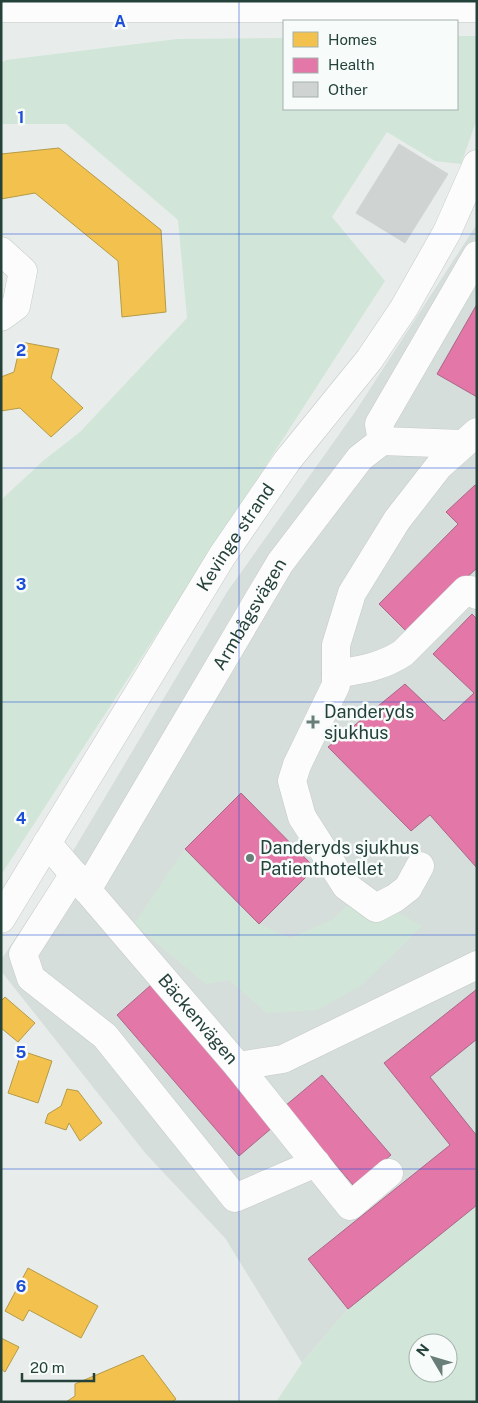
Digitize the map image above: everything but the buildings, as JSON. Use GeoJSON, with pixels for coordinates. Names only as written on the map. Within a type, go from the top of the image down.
{"type":"FeatureCollection","features":[{"type":"Feature","properties":{"kind":"street"},"geometry":{"type":"LineString","coordinates":[[1,8],[477,8]]}},
{"type":"Feature","properties":{"kind":"street","name":"Kevinge strand"},"geometry":{"type":"LineString","coordinates":[[1,919],[222,556],[287,462],[369,360],[404,308],[447,232],[477,164]]}},
{"type":"Feature","properties":{"kind":"street"},"geometry":{"type":"LineString","coordinates":[[1,252],[23,271],[16,306],[1,316]]}},
{"type":"Feature","properties":{"kind":"street"},"geometry":{"type":"LineString","coordinates":[[470,438],[382,441],[379,424],[477,255]]}},
{"type":"Feature","properties":{"kind":"street"},"geometry":{"type":"LineString","coordinates":[[420,866],[408,888],[395,898],[376,908],[346,886],[302,817],[292,781],[297,765],[336,685],[336,645],[352,593],[397,520],[439,466],[470,438]]}},
{"type":"Feature","properties":{"kind":"street","name":"Armbågsvägen"},"geometry":{"type":"LineString","coordinates":[[316,1163],[235,1198],[105,1036],[31,978],[23,954],[81,882],[280,563],[360,458],[382,441]]}},
{"type":"Feature","properties":{"kind":"street"},"geometry":{"type":"LineString","coordinates":[[336,674],[370,668],[391,661],[403,653],[466,590],[471,590],[477,595]]}},
{"type":"Feature","properties":{"kind":"street","name":"Bäckenvägen"},"geometry":{"type":"LineString","coordinates":[[47,844],[238,1066],[283,1059],[477,965]]}},
{"type":"Feature","properties":{"kind":"street"},"geometry":{"type":"LineString","coordinates":[[238,1066],[350,1206],[389,1173]]}},
{"type":"Feature","properties":{"kind":"shaded area","name":"Danderyds sjukhus"},"geometry":{"type":"Polygon","coordinates":[[[477,224],[477,1205],[348,1309],[302,1363],[225,1238],[146,1154],[1,971],[1,960],[73,851],[227,592],[355,412],[477,224]]]}},
{"type":"Feature","properties":{"kind":"green space"},"geometry":{"type":"Polygon","coordinates":[[[458,36],[477,36],[477,119],[461,164],[435,161],[387,132],[332,217],[385,281],[1,875],[1,500],[44,460],[80,432],[187,318],[178,220],[66,124],[1,124],[1,63],[6,60],[177,39],[283,38],[283,110],[458,110],[458,36]]]}},
{"type":"Feature","properties":{"kind":"green space"},"geometry":{"type":"Polygon","coordinates":[[[185,849],[259,924],[290,938],[332,920],[361,893],[422,926],[363,984],[317,1010],[267,1013],[229,980],[206,984],[134,924],[185,849]]]}},
{"type":"Feature","properties":{"kind":"green space"},"geometry":{"type":"Polygon","coordinates":[[[477,1205],[477,1402],[276,1402],[302,1363],[348,1309],[477,1205]]]}},
{"type":"Feature","properties":{"kind":"place","name":"Danderyds sjukhus"},"geometry":{"type":"Point","coordinates":[313,722]}},
{"type":"Feature","properties":{"kind":"place","name":"Danderyds sjukhus Patienthotellet"},"geometry":{"type":"Point","coordinates":[250,858]}}]}
